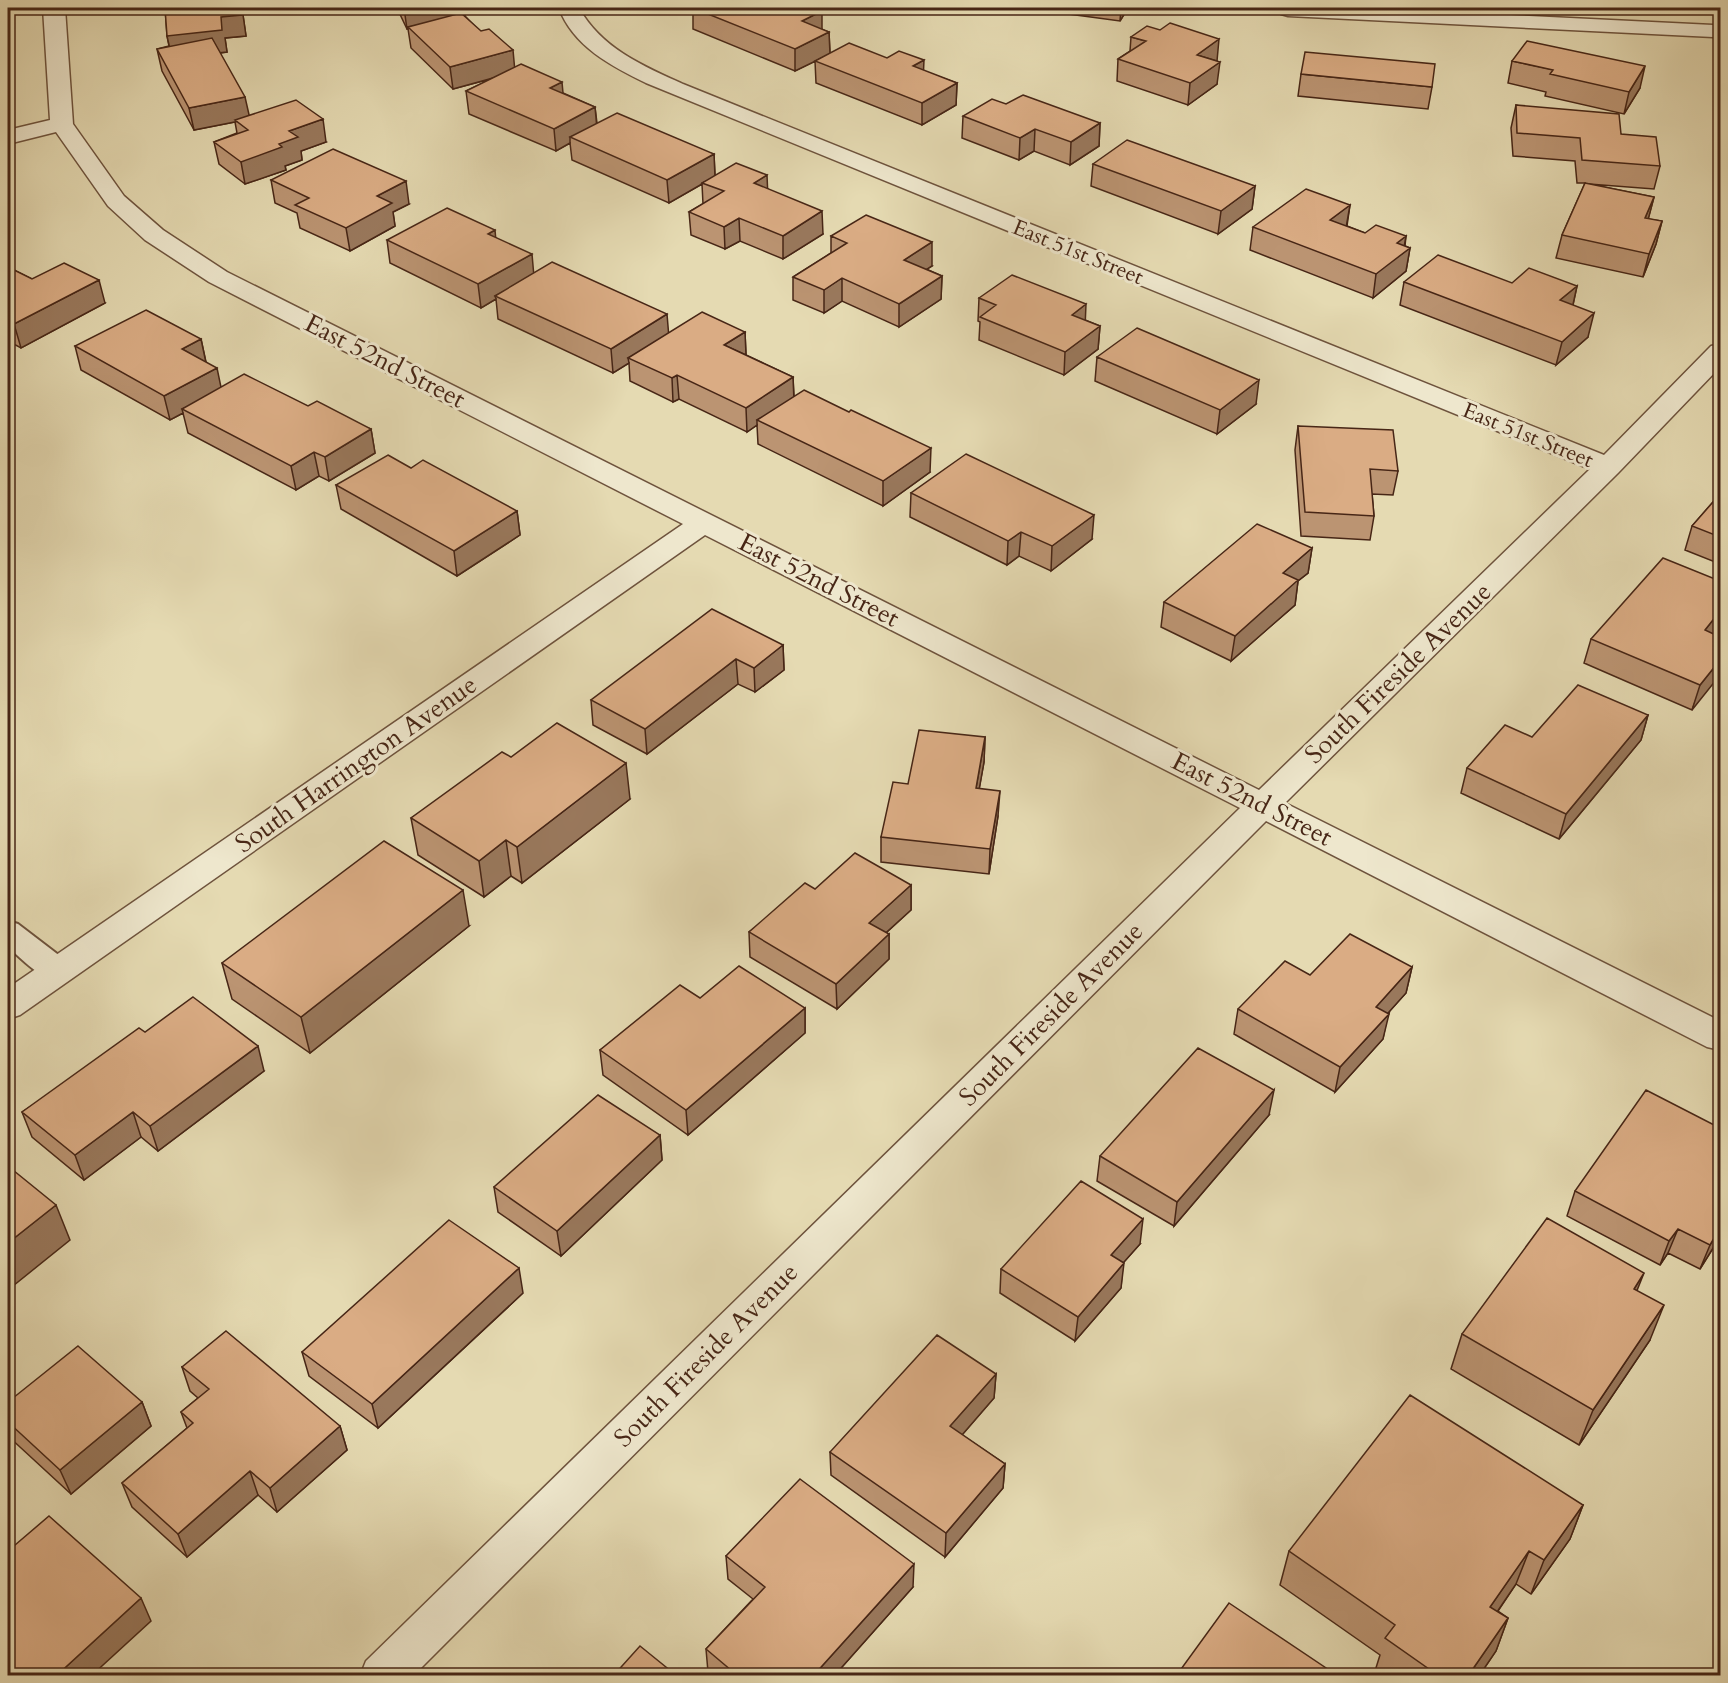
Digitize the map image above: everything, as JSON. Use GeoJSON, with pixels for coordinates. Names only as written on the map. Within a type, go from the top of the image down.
{"type":"FeatureCollection","features":[{"type":"Feature","properties":{"kind":"street"},"geometry":{"type":"LineString","coordinates":[[8,137],[62,124],[54,8]]}},
{"type":"Feature","properties":{"kind":"street","name":"East 51st Street"},"geometry":{"type":"LineString","coordinates":[[569,8],[589,39],[631,68],[715,105],[1608,467]]}},
{"type":"Feature","properties":{"kind":"street"},"geometry":{"type":"LineString","coordinates":[[1288,10],[1717,42],[1706,8]]}},
{"type":"Feature","properties":{"kind":"street","name":"East 52nd Street"},"geometry":{"type":"LineString","coordinates":[[62,124],[116,201],[154,235],[218,277],[1720,1036]]}},
{"type":"Feature","properties":{"kind":"street","name":"South Fireside Avenue"},"geometry":{"type":"LineString","coordinates":[[382,1676],[1608,467],[1720,352]]}},
{"type":"Feature","properties":{"kind":"street","name":"South Harrington Avenue"},"geometry":{"type":"LineString","coordinates":[[8,1006],[705,522]]}},
{"type":"Feature","properties":{"kind":"lane"},"geometry":{"type":"LineString","coordinates":[[8,932],[58,971]]}},
{"type":"Feature","properties":{"kind":"building"},"geometry":{"type":"Polygon","coordinates":[[[165,8],[241,8],[242,15],[221,17],[222,30],[167,36],[165,8]]]}},
{"type":"Feature","properties":{"kind":"building"},"geometry":{"type":"Polygon","coordinates":[[[693,8],[766,8],[776,11],[784,8],[813,8],[822,11],[802,21],[829,32],[795,49],[693,8]]]}},
{"type":"Feature","properties":{"kind":"building"},"geometry":{"type":"Polygon","coordinates":[[[461,13],[481,31],[489,29],[513,50],[450,67],[408,27],[461,13]]]}},
{"type":"Feature","properties":{"kind":"building"},"geometry":{"type":"Polygon","coordinates":[[[1170,23],[1219,39],[1197,55],[1220,62],[1190,83],[1118,59],[1146,41],[1131,37],[1147,26],[1160,30],[1170,23]]]}},
{"type":"Feature","properties":{"kind":"building"},"geometry":{"type":"Polygon","coordinates":[[[212,38],[245,97],[189,108],[157,49],[212,38]]]}},
{"type":"Feature","properties":{"kind":"building"},"geometry":{"type":"Polygon","coordinates":[[[1527,41],[1645,66],[1629,92],[1550,74],[1553,70],[1512,61],[1527,41]]]}},
{"type":"Feature","properties":{"kind":"building"},"geometry":{"type":"Polygon","coordinates":[[[849,43],[887,58],[899,51],[924,60],[913,66],[957,83],[922,103],[815,61],[849,43]]]}},
{"type":"Feature","properties":{"kind":"building"},"geometry":{"type":"Polygon","coordinates":[[[1305,52],[1435,64],[1432,87],[1301,74],[1305,52]]]}},
{"type":"Feature","properties":{"kind":"building"},"geometry":{"type":"Polygon","coordinates":[[[521,64],[562,82],[550,88],[595,107],[554,129],[466,91],[521,64]]]}},
{"type":"Feature","properties":{"kind":"building"},"geometry":{"type":"Polygon","coordinates":[[[1023,95],[1100,123],[1071,142],[1035,129],[1020,138],[963,116],[992,99],[1006,104],[1023,95]]]}},
{"type":"Feature","properties":{"kind":"building"},"geometry":{"type":"Polygon","coordinates":[[[296,100],[323,119],[289,131],[298,137],[279,144],[282,147],[241,162],[214,142],[248,130],[235,120],[296,100]]]}},
{"type":"Feature","properties":{"kind":"building"},"geometry":{"type":"Polygon","coordinates":[[[1516,105],[1619,114],[1621,134],[1656,137],[1660,166],[1582,160],[1580,138],[1517,133],[1516,105]]]}},
{"type":"Feature","properties":{"kind":"building"},"geometry":{"type":"Polygon","coordinates":[[[617,113],[714,154],[667,180],[570,137],[617,113]]]}},
{"type":"Feature","properties":{"kind":"building"},"geometry":{"type":"Polygon","coordinates":[[[1127,140],[1255,186],[1221,211],[1093,164],[1127,140]]]}},
{"type":"Feature","properties":{"kind":"building"},"geometry":{"type":"Polygon","coordinates":[[[333,149],[406,181],[377,196],[392,203],[346,228],[295,205],[309,198],[271,180],[333,149]]]}},
{"type":"Feature","properties":{"kind":"building"},"geometry":{"type":"Polygon","coordinates":[[[736,163],[767,175],[754,183],[822,211],[783,236],[739,218],[724,227],[689,212],[724,191],[702,183],[736,163]]]}},
{"type":"Feature","properties":{"kind":"building"},"geometry":{"type":"Polygon","coordinates":[[[1585,183],[1654,197],[1645,218],[1662,221],[1649,254],[1562,235],[1585,183]]]}},
{"type":"Feature","properties":{"kind":"building"},"geometry":{"type":"Polygon","coordinates":[[[1306,189],[1350,205],[1330,220],[1365,233],[1376,225],[1406,236],[1397,243],[1410,248],[1376,274],[1253,227],[1306,189]]]}},
{"type":"Feature","properties":{"kind":"building"},"geometry":{"type":"Polygon","coordinates":[[[447,208],[495,230],[488,234],[532,254],[478,284],[387,240],[447,208]]]}},
{"type":"Feature","properties":{"kind":"building"},"geometry":{"type":"Polygon","coordinates":[[[866,215],[932,242],[904,260],[942,276],[899,304],[842,278],[824,290],[793,277],[847,243],[831,236],[866,215]]]}},
{"type":"Feature","properties":{"kind":"building"},"geometry":{"type":"Polygon","coordinates":[[[1438,255],[1512,283],[1529,268],[1577,286],[1560,300],[1594,313],[1562,342],[1404,282],[1438,255]]]}},
{"type":"Feature","properties":{"kind":"building"},"geometry":{"type":"Polygon","coordinates":[[[552,262],[667,314],[611,349],[495,296],[552,262]]]}},
{"type":"Feature","properties":{"kind":"building"},"geometry":{"type":"Polygon","coordinates":[[[64,263],[99,280],[14,324],[8,321],[8,267],[32,279],[64,263]]]}},
{"type":"Feature","properties":{"kind":"building"},"geometry":{"type":"Polygon","coordinates":[[[1012,275],[1086,304],[1072,315],[1100,326],[1065,352],[980,317],[996,305],[979,298],[1012,275]]]}},
{"type":"Feature","properties":{"kind":"building"},"geometry":{"type":"Polygon","coordinates":[[[146,310],[201,339],[182,349],[217,368],[164,396],[75,346],[146,310]]]}},
{"type":"Feature","properties":{"kind":"building"},"geometry":{"type":"Polygon","coordinates":[[[702,312],[745,332],[724,345],[793,377],[746,408],[677,375],[672,378],[628,358],[702,312]]]}},
{"type":"Feature","properties":{"kind":"building"},"geometry":{"type":"Polygon","coordinates":[[[1137,328],[1259,380],[1220,410],[1097,357],[1137,328]]]}},
{"type":"Feature","properties":{"kind":"building"},"geometry":{"type":"Polygon","coordinates":[[[244,374],[308,406],[317,401],[371,429],[325,457],[314,452],[291,466],[182,409],[244,374]]]}},
{"type":"Feature","properties":{"kind":"building"},"geometry":{"type":"Polygon","coordinates":[[[804,390],[931,448],[883,481],[757,420],[804,390]]]}},
{"type":"Feature","properties":{"kind":"building"},"geometry":{"type":"Polygon","coordinates":[[[1298,426],[1393,430],[1398,471],[1370,469],[1374,516],[1305,512],[1298,426]]]}},
{"type":"Feature","properties":{"kind":"building"},"geometry":{"type":"Polygon","coordinates":[[[966,454],[1094,515],[1052,546],[1021,532],[1008,541],[911,493],[966,454]]]}},
{"type":"Feature","properties":{"kind":"building"},"geometry":{"type":"Polygon","coordinates":[[[388,455],[411,468],[423,460],[517,511],[454,551],[336,485],[388,455]]]}},
{"type":"Feature","properties":{"kind":"building"},"geometry":{"type":"Polygon","coordinates":[[[1720,494],[1720,537],[1692,526],[1720,494]]]}},
{"type":"Feature","properties":{"kind":"building"},"geometry":{"type":"Polygon","coordinates":[[[1257,524],[1312,548],[1283,573],[1298,580],[1235,636],[1164,602],[1257,524]]]}},
{"type":"Feature","properties":{"kind":"building"},"geometry":{"type":"Polygon","coordinates":[[[1663,558],[1720,581],[1720,611],[1705,630],[1720,637],[1720,660],[1700,685],[1591,639],[1663,558]]]}},
{"type":"Feature","properties":{"kind":"building"},"geometry":{"type":"Polygon","coordinates":[[[712,609],[783,645],[754,668],[736,659],[645,729],[591,700],[712,609]]]}},
{"type":"Feature","properties":{"kind":"building"},"geometry":{"type":"Polygon","coordinates":[[[1578,685],[1648,715],[1566,814],[1467,768],[1505,725],[1532,737],[1578,685]]]}},
{"type":"Feature","properties":{"kind":"building"},"geometry":{"type":"Polygon","coordinates":[[[557,723],[626,763],[517,847],[506,840],[479,861],[411,818],[502,752],[511,757],[557,723]]]}},
{"type":"Feature","properties":{"kind":"building"},"geometry":{"type":"Polygon","coordinates":[[[919,730],[985,737],[976,788],[1000,791],[990,849],[881,837],[893,782],[908,784],[919,730]]]}},
{"type":"Feature","properties":{"kind":"building"},"geometry":{"type":"Polygon","coordinates":[[[384,841],[463,890],[301,1017],[222,963],[384,841]]]}},
{"type":"Feature","properties":{"kind":"building"},"geometry":{"type":"Polygon","coordinates":[[[855,853],[911,885],[869,923],[889,934],[836,984],[749,932],[805,883],[815,889],[855,853]]]}},
{"type":"Feature","properties":{"kind":"building"},"geometry":{"type":"Polygon","coordinates":[[[1350,934],[1412,967],[1376,1007],[1389,1014],[1340,1067],[1238,1009],[1285,961],[1310,975],[1350,934]]]}},
{"type":"Feature","properties":{"kind":"building"},"geometry":{"type":"Polygon","coordinates":[[[739,966],[805,1008],[686,1110],[600,1050],[680,985],[700,998],[739,966]]]}},
{"type":"Feature","properties":{"kind":"building"},"geometry":{"type":"Polygon","coordinates":[[[193,997],[258,1046],[150,1126],[133,1112],[75,1155],[22,1112],[139,1028],[145,1032],[193,997]]]}},
{"type":"Feature","properties":{"kind":"building"},"geometry":{"type":"Polygon","coordinates":[[[1198,1048],[1274,1090],[1177,1202],[1100,1156],[1198,1048]]]}},
{"type":"Feature","properties":{"kind":"building"},"geometry":{"type":"Polygon","coordinates":[[[1646,1090],[1720,1128],[1720,1228],[1710,1245],[1678,1229],[1669,1241],[1575,1191],[1646,1090]]]}},
{"type":"Feature","properties":{"kind":"building"},"geometry":{"type":"Polygon","coordinates":[[[598,1095],[660,1135],[557,1231],[494,1187],[598,1095]]]}},
{"type":"Feature","properties":{"kind":"building"},"geometry":{"type":"Polygon","coordinates":[[[8,1166],[56,1205],[8,1243],[8,1166]]]}},
{"type":"Feature","properties":{"kind":"building"},"geometry":{"type":"Polygon","coordinates":[[[1081,1181],[1143,1219],[1111,1255],[1124,1263],[1078,1317],[1001,1269],[1081,1181]]]}},
{"type":"Feature","properties":{"kind":"building"},"geometry":{"type":"Polygon","coordinates":[[[1547,1218],[1644,1273],[1634,1289],[1664,1305],[1593,1410],[1462,1334],[1547,1218]]]}},
{"type":"Feature","properties":{"kind":"building"},"geometry":{"type":"Polygon","coordinates":[[[449,1220],[519,1268],[372,1404],[302,1352],[449,1220]]]}},
{"type":"Feature","properties":{"kind":"building"},"geometry":{"type":"Polygon","coordinates":[[[226,1331],[340,1426],[270,1488],[250,1471],[178,1534],[122,1483],[193,1423],[181,1412],[209,1389],[182,1367],[226,1331]]]}},
{"type":"Feature","properties":{"kind":"building"},"geometry":{"type":"Polygon","coordinates":[[[937,1335],[996,1374],[950,1426],[1005,1464],[946,1533],[830,1452],[937,1335]]]}},
{"type":"Feature","properties":{"kind":"building"},"geometry":{"type":"Polygon","coordinates":[[[78,1346],[142,1402],[60,1470],[8,1422],[8,1402],[78,1346]]]}},
{"type":"Feature","properties":{"kind":"building"},"geometry":{"type":"Polygon","coordinates":[[[1410,1395],[1583,1505],[1544,1560],[1529,1551],[1490,1607],[1508,1618],[1468,1676],[1439,1676],[1385,1638],[1395,1625],[1289,1551],[1410,1395]]]}},
{"type":"Feature","properties":{"kind":"building"},"geometry":{"type":"Polygon","coordinates":[[[800,1479],[914,1564],[813,1676],[738,1676],[706,1649],[765,1587],[726,1556],[800,1479]]]}},
{"type":"Feature","properties":{"kind":"building"},"geometry":{"type":"Polygon","coordinates":[[[49,1516],[141,1598],[56,1676],[8,1676],[8,1551],[49,1516]]]}},
{"type":"Feature","properties":{"kind":"building"},"geometry":{"type":"Polygon","coordinates":[[[1229,1603],[1338,1676],[1176,1676],[1229,1603]]]}},
{"type":"Feature","properties":{"kind":"building"},"geometry":{"type":"Polygon","coordinates":[[[640,1646],[677,1676],[613,1676],[640,1646]]]}}]}
